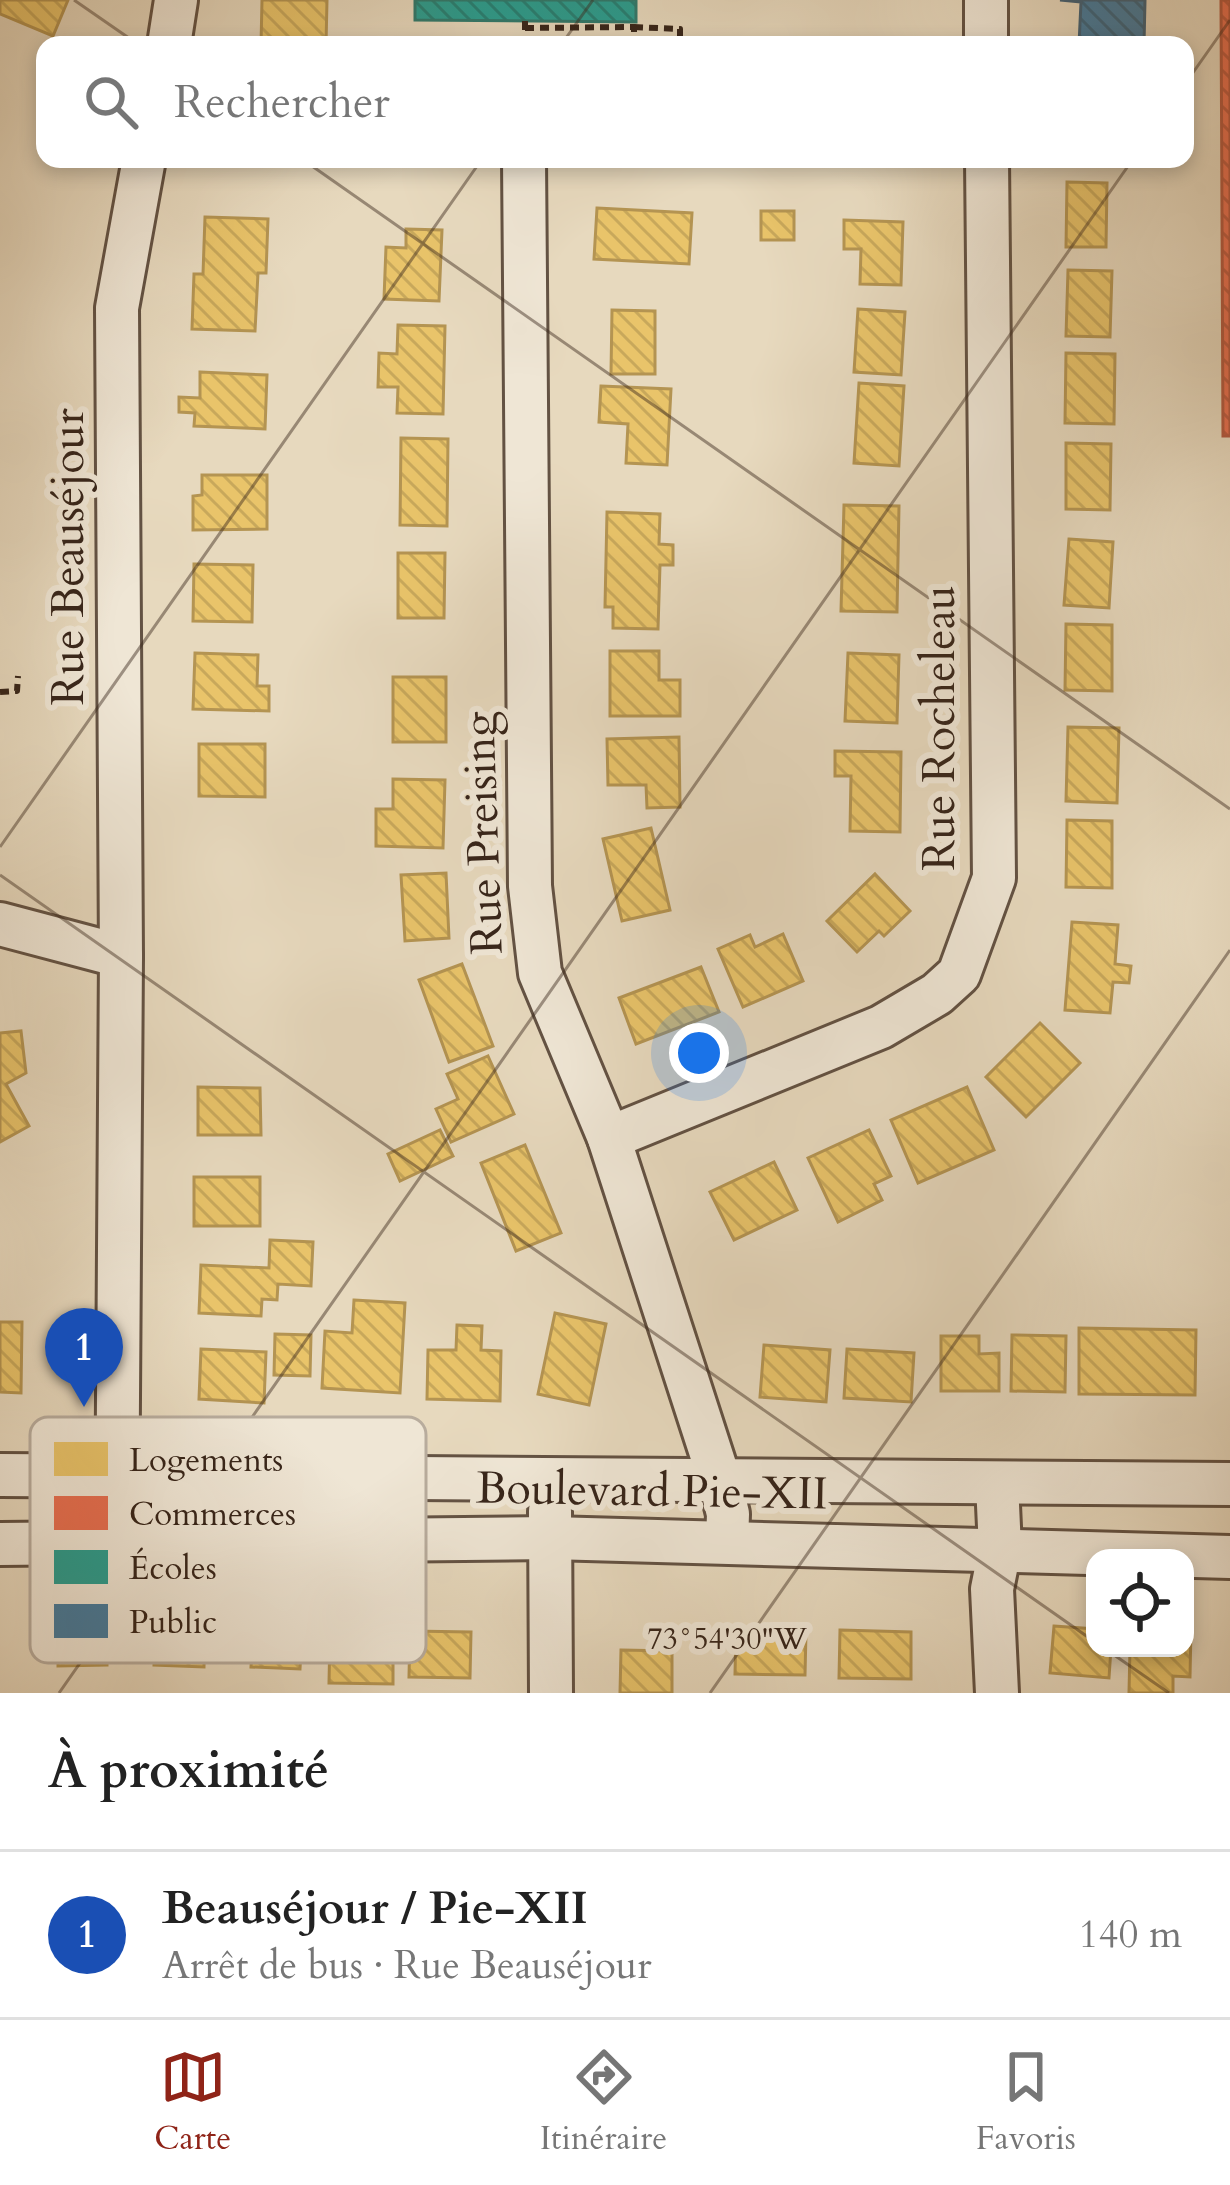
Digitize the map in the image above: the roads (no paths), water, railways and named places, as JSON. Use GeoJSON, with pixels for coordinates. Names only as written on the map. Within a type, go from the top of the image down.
{"type":"FeatureCollection","features":[{"type":"Feature","properties":{"kind":"street"},"geometry":{"type":"LineString","coordinates":[[170,36],[176,0]]}},
{"type":"Feature","properties":{"kind":"street"},"geometry":{"type":"LineString","coordinates":[[986,0],[986,36]]}},
{"type":"Feature","properties":{"kind":"street","name":"Rue Beauséjour"},"geometry":{"type":"LineString","coordinates":[[118,1417],[117,308],[142,168]]}},
{"type":"Feature","properties":{"kind":"street","name":"Rue Preising"},"geometry":{"type":"LineString","coordinates":[[524,168],[530,886],[540,973],[609,1138],[720,1481],[728,1514],[727,1542]]}},
{"type":"Feature","properties":{"kind":"street","name":"Rue Rocheleau"},"geometry":{"type":"LineString","coordinates":[[609,1138],[881,1028],[937,994],[959,974],[985,908],[994,878],[987,168]]}},
{"type":"Feature","properties":{"kind":"street"},"geometry":{"type":"LineString","coordinates":[[0,924],[121,956]]}},
{"type":"Feature","properties":{"kind":"street","name":"Boulevard Pie-XII"},"geometry":{"type":"LineString","coordinates":[[0,1475],[30,1475]]}},
{"type":"Feature","properties":{"kind":"street","name":"Boulevard Pie-XII"},"geometry":{"type":"LineString","coordinates":[[426,1479],[1230,1484]]}},
{"type":"Feature","properties":{"kind":"street"},"geometry":{"type":"LineString","coordinates":[[549,1480],[551,1693]]}},
{"type":"Feature","properties":{"kind":"street"},"geometry":{"type":"LineString","coordinates":[[997,1483],[1000,1549],[992,1589],[998,1693]]}},
{"type":"Feature","properties":{"kind":"street","name":"Boulevard Pie-XII"},"geometry":{"type":"LineString","coordinates":[[426,1540],[551,1538],[1230,1557]]}},
{"type":"Feature","properties":{"kind":"place","name":"Beauséjour / Pie-XII"},"geometry":{"type":"Point","coordinates":[84,1407]}}]}
